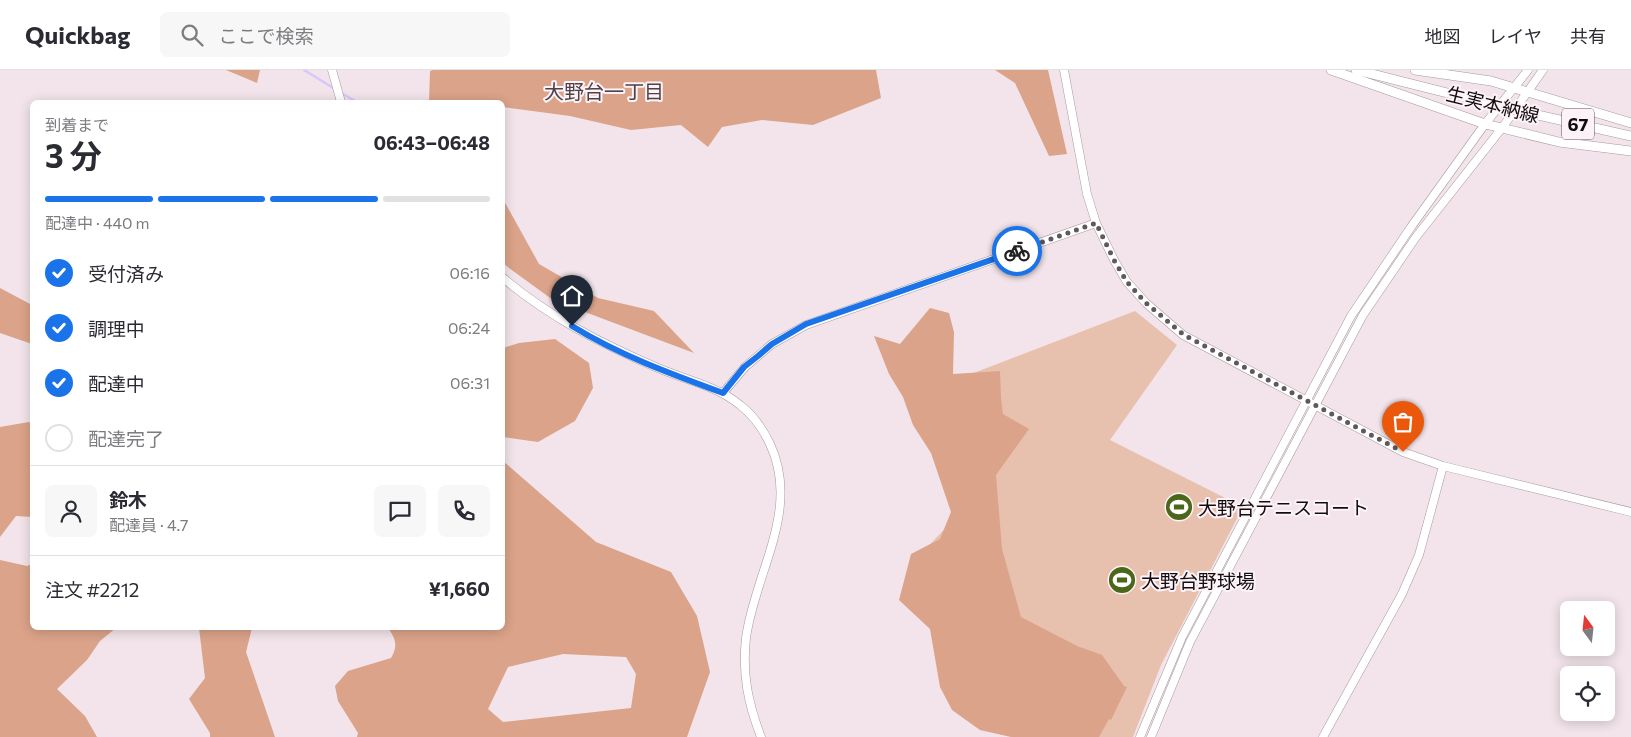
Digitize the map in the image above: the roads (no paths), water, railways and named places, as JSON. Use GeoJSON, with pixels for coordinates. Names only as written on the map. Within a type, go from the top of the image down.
{"type":"FeatureCollection","features":[{"type":"Feature","properties":{"kind":"main road"},"geometry":{"type":"LineString","coordinates":[[1331,70],[1486,124],[1559,142],[1631,151]]}},
{"type":"Feature","properties":{"kind":"main road","name":"生実本納線"},"geometry":{"type":"LineString","coordinates":[[1356,70],[1524,112],[1631,136]]}},
{"type":"Feature","properties":{"kind":"main road"},"geometry":{"type":"LineString","coordinates":[[1415,70],[1491,81],[1631,124]]}},
{"type":"Feature","properties":{"kind":"street"},"geometry":{"type":"LineString","coordinates":[[332,70],[340,100]]}},
{"type":"Feature","properties":{"kind":"street"},"geometry":{"type":"LineString","coordinates":[[1064,70],[1087,194],[1096,223],[1123,274],[1146,303],[1184,335],[1403,452],[1443,466],[1631,512]]}},
{"type":"Feature","properties":{"kind":"street"},"geometry":{"type":"LineString","coordinates":[[1140,737],[1182,637],[1351,316],[1411,227],[1528,70]]}},
{"type":"Feature","properties":{"kind":"street"},"geometry":{"type":"LineString","coordinates":[[1151,737],[1190,642],[1363,315],[1405,252],[1502,128],[1543,70]]}},
{"type":"Feature","properties":{"kind":"street"},"geometry":{"type":"LineString","coordinates":[[723,393],[744,367],[772,344],[806,324],[1096,223]]}},
{"type":"Feature","properties":{"kind":"street"},"geometry":{"type":"LineString","coordinates":[[505,279],[544,309],[585,335],[619,352],[723,393],[741,406],[757,422],[768,438],[775,453],[781,483],[780,514],[749,624],[744,660],[745,682],[751,711],[761,737]]}},
{"type":"Feature","properties":{"kind":"street"},"geometry":{"type":"LineString","coordinates":[[1323,737],[1402,594],[1419,555],[1443,466]]}},
{"type":"Feature","properties":{"kind":"waterway"},"geometry":{"type":"LineString","coordinates":[[304,70],[335,89]]}},
{"type":"Feature","properties":{"kind":"waterway"},"geometry":{"type":"LineString","coordinates":[[341,93],[353,100]]}},
{"type":"Feature","properties":{"kind":"place","name":"大野台テニスコート"},"geometry":{"type":"Point","coordinates":[1179,507]}},
{"type":"Feature","properties":{"kind":"place","name":"大野台野球場"},"geometry":{"type":"Point","coordinates":[1122,580]}},
{"type":"Feature","properties":{"kind":"district","name":"大野台一丁目"},"geometry":{"type":"Point","coordinates":[604,91]}}]}
